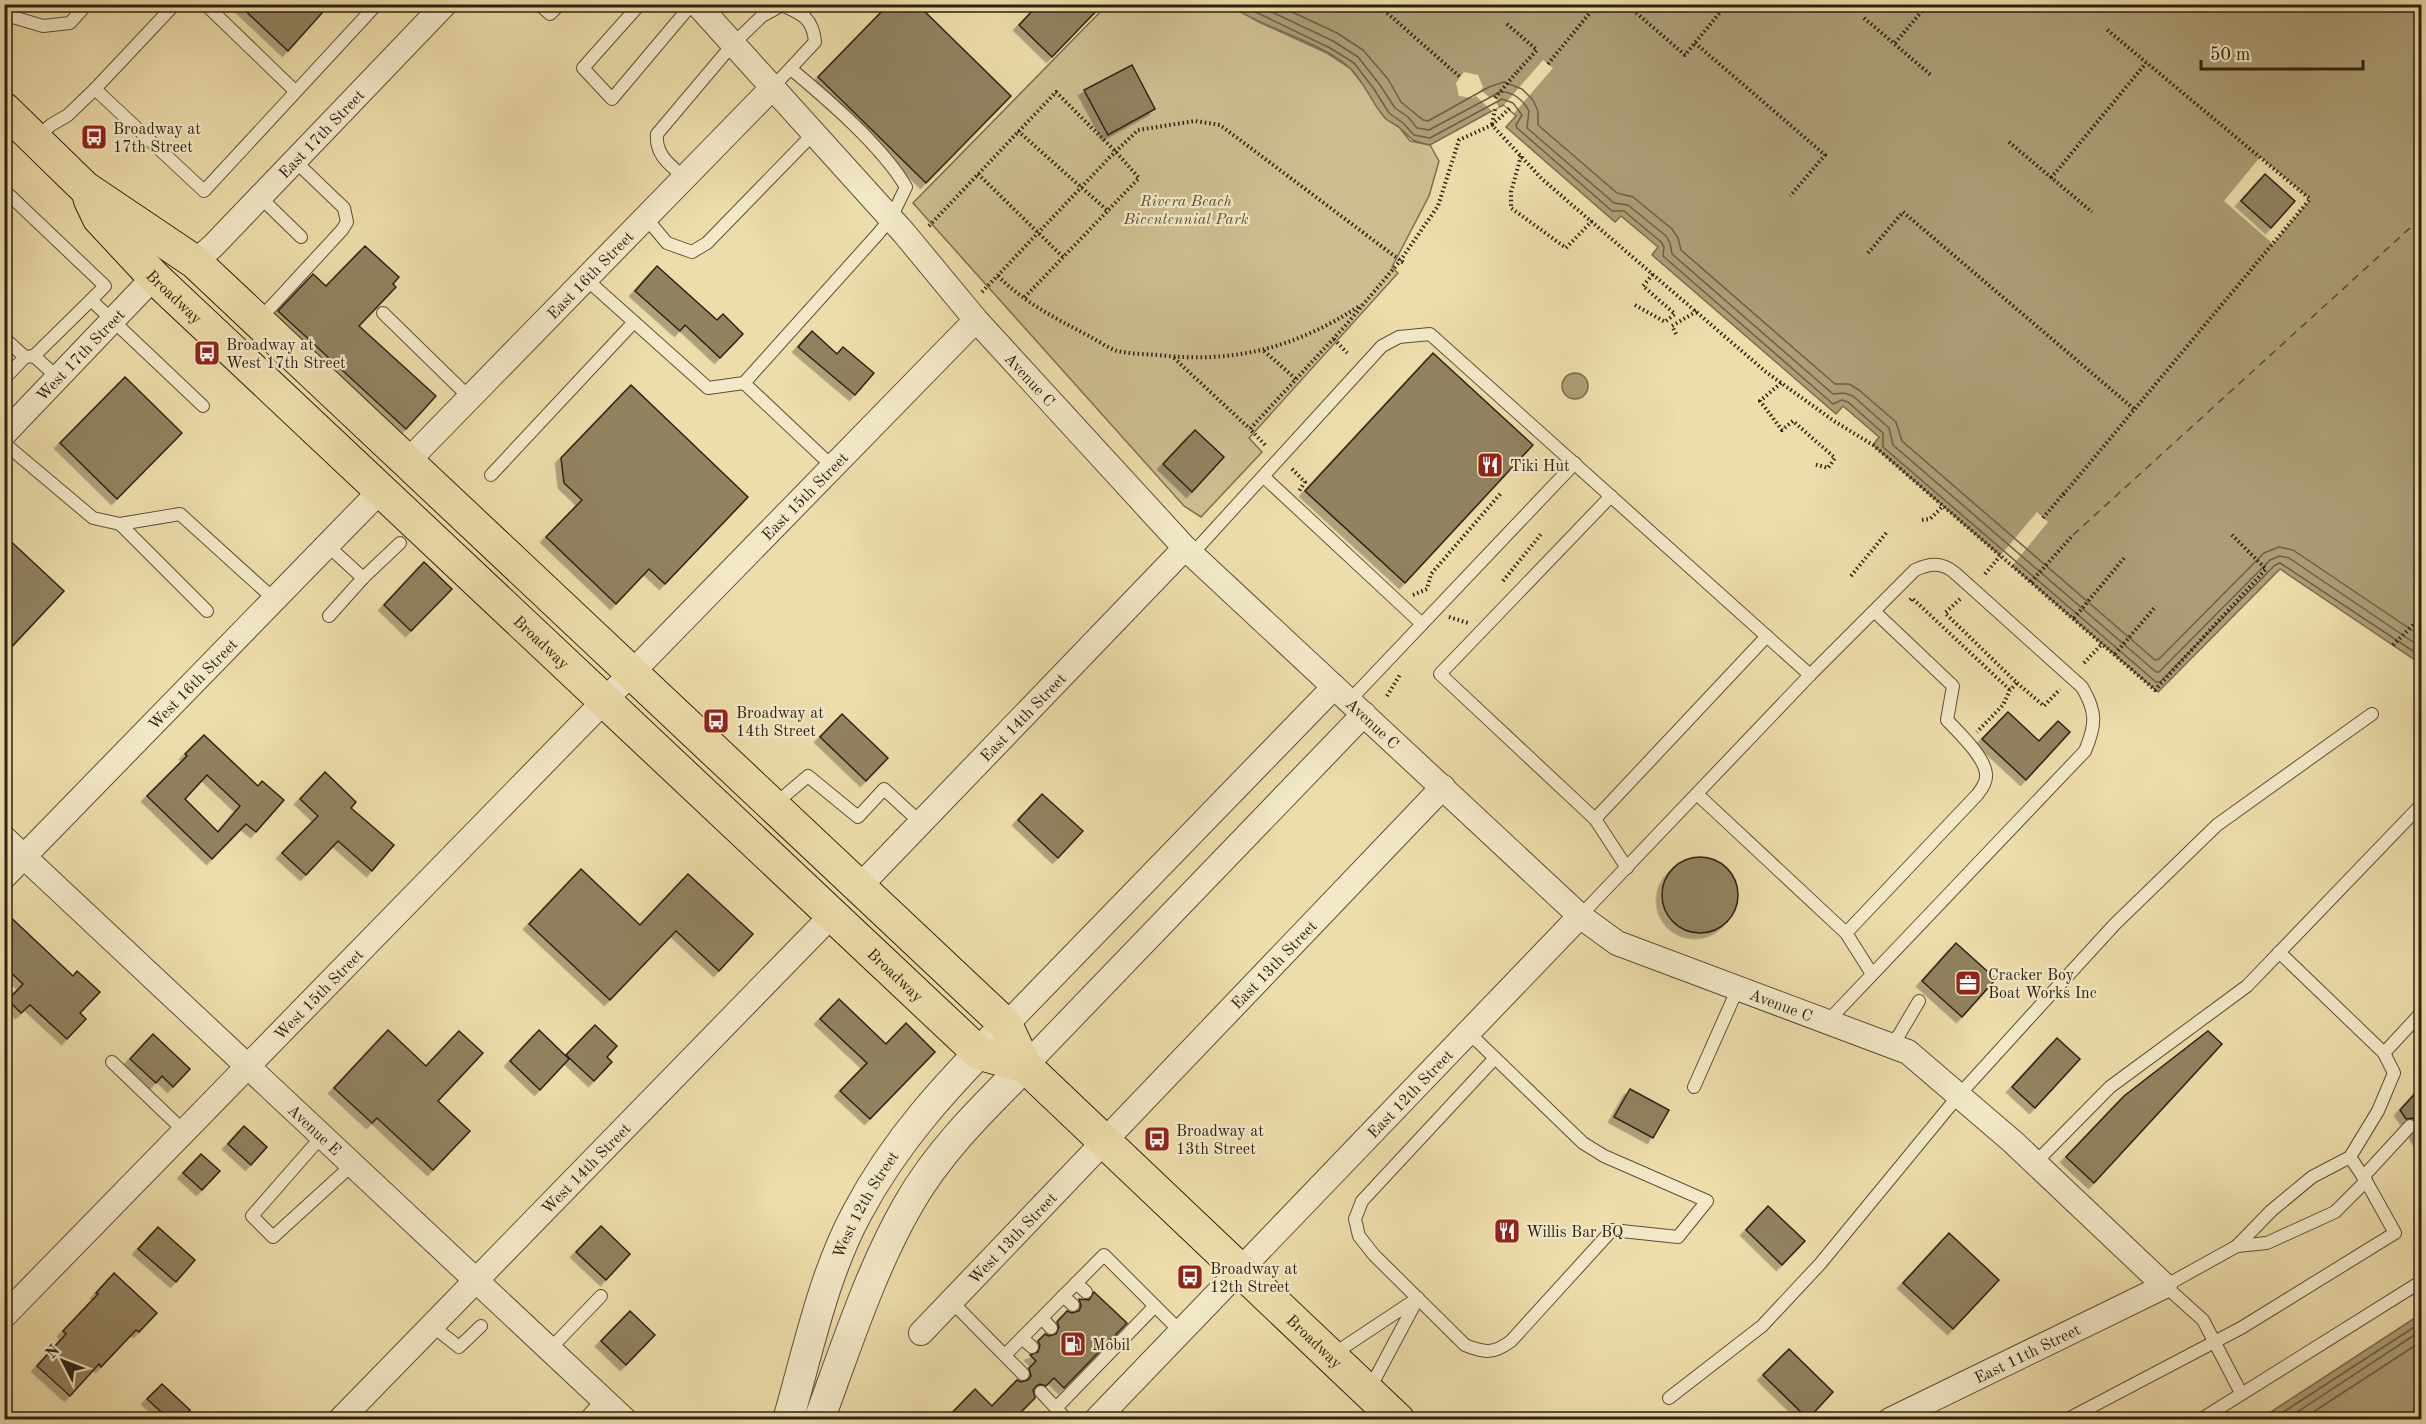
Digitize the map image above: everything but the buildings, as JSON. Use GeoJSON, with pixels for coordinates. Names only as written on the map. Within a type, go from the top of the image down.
{"type":"FeatureCollection","features":[{"type":"Feature","properties":{"kind":"main road","name":"Broadway"},"geometry":{"type":"LineString","coordinates":[[4,109],[86,188],[195,262],[258,321],[1006,1025],[1025,1066],[1398,1419]]}},
{"type":"Feature","properties":{"kind":"main road","name":"Broadway"},"geometry":{"type":"LineString","coordinates":[[86,188],[99,218],[154,277],[979,1053],[1025,1066]]}},
{"type":"Feature","properties":{"kind":"street","name":"East 17th Street"},"geometry":{"type":"LineString","coordinates":[[195,262],[445,4]]}},
{"type":"Feature","properties":{"kind":"street","name":"Avenue C"},"geometry":{"type":"LineString","coordinates":[[697,4],[891,218],[976,320],[1189,551],[1580,916],[1617,943],[1908,1052],[2035,1163],[2165,1286]]}},
{"type":"Feature","properties":{"kind":"street","name":"East 16th Street"},"geometry":{"type":"LineString","coordinates":[[407,462],[773,87]]}},
{"type":"Feature","properties":{"kind":"street","name":"West 17th Street"},"geometry":{"type":"LineString","coordinates":[[4,434],[154,277]]}},
{"type":"Feature","properties":{"kind":"street","name":"East 15th Street"},"geometry":{"type":"LineString","coordinates":[[632,673],[976,320]]}},
{"type":"Feature","properties":{"kind":"street","name":"West 16th Street"},"geometry":{"type":"LineString","coordinates":[[4,877],[381,490]]}},
{"type":"Feature","properties":{"kind":"street","name":"East 14th Street"},"geometry":{"type":"LineString","coordinates":[[859,887],[1189,551]]}},
{"type":"Feature","properties":{"kind":"street","name":"West 15th Street"},"geometry":{"type":"LineString","coordinates":[[4,1316],[632,673]]}},
{"type":"Feature","properties":{"kind":"street"},"geometry":{"type":"LineString","coordinates":[[1006,1025],[1349,701]]}},
{"type":"Feature","properties":{"kind":"street"},"geometry":{"type":"LineString","coordinates":[[819,1419],[891,1239],[908,1205],[951,1144],[1025,1066],[1349,701]]}},
{"type":"Feature","properties":{"kind":"street","name":"East 13th Street"},"geometry":{"type":"LineString","coordinates":[[1103,1140],[1443,787]]}},
{"type":"Feature","properties":{"kind":"street","name":"Avenue E"},"geometry":{"type":"LineString","coordinates":[[4,838],[625,1419]]}},
{"type":"Feature","properties":{"kind":"street","name":"West 14th Street"},"geometry":{"type":"LineString","coordinates":[[340,1419],[832,915]]}},
{"type":"Feature","properties":{"kind":"street","name":"East 12th Street"},"geometry":{"type":"LineString","coordinates":[[1241,1271],[1580,916]]}},
{"type":"Feature","properties":{"kind":"street","name":"West 12th Street"},"geometry":{"type":"LineString","coordinates":[[788,1419],[828,1285],[856,1215],[874,1181],[918,1118],[1006,1025]]}},
{"type":"Feature","properties":{"kind":"street","name":"West 13th Street"},"geometry":{"type":"LineString","coordinates":[[921,1333],[1103,1140]]}},
{"type":"Feature","properties":{"kind":"street"},"geometry":{"type":"LineString","coordinates":[[1096,1419],[1241,1271]]}},
{"type":"Feature","properties":{"kind":"street","name":"East 11th Street"},"geometry":{"type":"LineString","coordinates":[[1896,1418],[2165,1286]]}},
{"type":"Feature","properties":{"kind":"lane"},"geometry":{"type":"LineString","coordinates":[[5,13],[43,26],[70,23],[87,4]]}},
{"type":"Feature","properties":{"kind":"lane"},"geometry":{"type":"LineString","coordinates":[[35,139],[51,125],[68,115],[176,4]]}},
{"type":"Feature","properties":{"kind":"lane"},"geometry":{"type":"LineString","coordinates":[[205,4],[295,91]]}},
{"type":"Feature","properties":{"kind":"lane"},"geometry":{"type":"LineString","coordinates":[[94,89],[204,191],[377,4]]}},
{"type":"Feature","properties":{"kind":"lane"},"geometry":{"type":"LineString","coordinates":[[539,4],[550,14],[560,4]]}},
{"type":"Feature","properties":{"kind":"lane"},"geometry":{"type":"LineString","coordinates":[[640,4],[583,68],[612,99],[692,4]]}},
{"type":"Feature","properties":{"kind":"lane"},"geometry":{"type":"LineString","coordinates":[[685,178],[662,157],[656,145],[657,134],[733,44],[762,16],[782,5],[806,9],[814,27],[815,42],[773,87]]}},
{"type":"Feature","properties":{"kind":"lane"},"geometry":{"type":"LineString","coordinates":[[586,279],[708,388],[744,383],[891,218],[906,187],[897,172],[820,93],[791,69]]}},
{"type":"Feature","properties":{"kind":"lane"},"geometry":{"type":"LineString","coordinates":[[646,218],[666,243],[692,252],[707,243],[814,133]]}},
{"type":"Feature","properties":{"kind":"lane"},"geometry":{"type":"LineString","coordinates":[[258,321],[347,222],[344,208],[295,161]]}},
{"type":"Feature","properties":{"kind":"lane"},"geometry":{"type":"LineString","coordinates":[[4,190],[105,286],[4,379]]}},
{"type":"Feature","properties":{"kind":"lane"},"geometry":{"type":"LineString","coordinates":[[260,197],[301,237]]}},
{"type":"Feature","properties":{"kind":"lane"},"geometry":{"type":"LineString","coordinates":[[91,300],[203,406]]}},
{"type":"Feature","properties":{"kind":"lane"},"geometry":{"type":"LineString","coordinates":[[383,313],[470,398]]}},
{"type":"Feature","properties":{"kind":"lane"},"geometry":{"type":"LineString","coordinates":[[491,475],[634,322]]}},
{"type":"Feature","properties":{"kind":"lane"},"geometry":{"type":"LineString","coordinates":[[1189,551],[1264,477],[1382,346],[1399,337],[1430,334],[1810,675]]}},
{"type":"Feature","properties":{"kind":"lane"},"geometry":{"type":"LineString","coordinates":[[4,338],[57,377]]}},
{"type":"Feature","properties":{"kind":"lane"},"geometry":{"type":"LineString","coordinates":[[744,383],[833,466]]}},
{"type":"Feature","properties":{"kind":"lane"},"geometry":{"type":"LineString","coordinates":[[4,443],[93,518],[120,524],[180,514],[275,600]]}},
{"type":"Feature","properties":{"kind":"lane"},"geometry":{"type":"LineString","coordinates":[[1349,701],[1575,463]]}},
{"type":"Feature","properties":{"kind":"lane"},"geometry":{"type":"LineString","coordinates":[[1264,477],[1422,624]]}},
{"type":"Feature","properties":{"kind":"lane"},"geometry":{"type":"LineString","coordinates":[[1611,496],[1440,674],[1596,819],[1627,868]]}},
{"type":"Feature","properties":{"kind":"lane"},"geometry":{"type":"LineString","coordinates":[[120,524],[207,610]]}},
{"type":"Feature","properties":{"kind":"lane"},"geometry":{"type":"LineString","coordinates":[[329,616],[363,578],[400,543]]}},
{"type":"Feature","properties":{"kind":"lane"},"geometry":{"type":"LineString","coordinates":[[327,545],[363,578]]}},
{"type":"Feature","properties":{"kind":"lane"},"geometry":{"type":"LineString","coordinates":[[1580,916],[1810,675],[1915,570],[1934,564],[1947,566],[2082,687],[2093,710],[2094,730],[2085,751],[1827,1022]]}},
{"type":"Feature","properties":{"kind":"lane"},"geometry":{"type":"LineString","coordinates":[[1846,933],[1984,785],[1987,774],[1981,759],[1947,720],[1953,686],[1875,612]]}},
{"type":"Feature","properties":{"kind":"lane"},"geometry":{"type":"LineString","coordinates":[[1596,819],[1767,636]]}},
{"type":"Feature","properties":{"kind":"lane"},"geometry":{"type":"LineString","coordinates":[[1669,1398],[1762,1326],[1820,1264],[1959,1095],[2115,924],[2217,825],[2372,714]]}},
{"type":"Feature","properties":{"kind":"lane"},"geometry":{"type":"LineString","coordinates":[[773,806],[808,776],[858,817],[884,789],[921,823]]}},
{"type":"Feature","properties":{"kind":"lane"},"geometry":{"type":"LineString","coordinates":[[1697,794],[1846,933],[1872,974]]}},
{"type":"Feature","properties":{"kind":"lane"},"geometry":{"type":"LineString","coordinates":[[2035,1163],[2110,1087],[2247,986],[2421,804]]}},
{"type":"Feature","properties":{"kind":"lane"},"geometry":{"type":"LineString","coordinates":[[2241,1393],[2203,1320],[2165,1286],[2237,1246],[2271,1211],[2312,1177],[2350,1157],[2378,1111],[2394,1073],[2384,1053],[2279,952]]}},
{"type":"Feature","properties":{"kind":"lane"},"geometry":{"type":"LineString","coordinates":[[1694,1087],[1738,988]]}},
{"type":"Feature","properties":{"kind":"lane"},"geometry":{"type":"LineString","coordinates":[[1889,1045],[1899,1035],[1919,1001]]}},
{"type":"Feature","properties":{"kind":"lane"},"geometry":{"type":"LineString","coordinates":[[2384,1053],[2421,1012]]}},
{"type":"Feature","properties":{"kind":"lane"},"geometry":{"type":"LineString","coordinates":[[1469,1033],[1495,1058],[1583,1143],[1604,1156],[1707,1201],[1678,1237],[1612,1230],[1511,1341],[1500,1350],[1481,1352],[1465,1345],[1374,1255],[1359,1236],[1355,1219],[1362,1201],[1495,1058]]}},
{"type":"Feature","properties":{"kind":"lane"},"geometry":{"type":"LineString","coordinates":[[112,1062],[185,1132]]}},
{"type":"Feature","properties":{"kind":"lane"},"geometry":{"type":"LineString","coordinates":[[2237,1246],[2267,1242],[2335,1212],[2410,1126]]}},
{"type":"Feature","properties":{"kind":"lane"},"geometry":{"type":"LineString","coordinates":[[322,1136],[252,1216],[273,1237],[352,1165]]}},
{"type":"Feature","properties":{"kind":"lane"},"geometry":{"type":"LineString","coordinates":[[2066,1419],[2241,1328],[2395,1233],[2350,1157]]}},
{"type":"Feature","properties":{"kind":"lane"},"geometry":{"type":"LineString","coordinates":[[1005,1355],[1104,1255],[1182,1332]]}},
{"type":"Feature","properties":{"kind":"lane"},"geometry":{"type":"LineString","coordinates":[[2200,1419],[2421,1281]]}},
{"type":"Feature","properties":{"kind":"lane"},"geometry":{"type":"LineString","coordinates":[[1076,1283],[1086,1292]]}},
{"type":"Feature","properties":{"kind":"lane"},"geometry":{"type":"LineString","coordinates":[[550,1349],[601,1296]]}},
{"type":"Feature","properties":{"kind":"lane"},"geometry":{"type":"LineString","coordinates":[[1064,1296],[1073,1305]]}},
{"type":"Feature","properties":{"kind":"lane"},"geometry":{"type":"LineString","coordinates":[[1331,1356],[1418,1298]]}},
{"type":"Feature","properties":{"kind":"lane"},"geometry":{"type":"LineString","coordinates":[[1368,1391],[1418,1298]]}},
{"type":"Feature","properties":{"kind":"lane"},"geometry":{"type":"LineString","coordinates":[[951,1301],[1023,1374]]}},
{"type":"Feature","properties":{"kind":"lane"},"geometry":{"type":"LineString","coordinates":[[1056,1408],[1090,1367],[1125,1331],[1155,1306]]}},
{"type":"Feature","properties":{"kind":"lane"},"geometry":{"type":"LineString","coordinates":[[1042,1318],[1051,1328]]}},
{"type":"Feature","properties":{"kind":"lane"},"geometry":{"type":"LineString","coordinates":[[431,1325],[459,1347],[481,1326]]}},
{"type":"Feature","properties":{"kind":"lane"},"geometry":{"type":"LineString","coordinates":[[1022,1338],[1032,1347]]}},
{"type":"Feature","properties":{"kind":"lane"},"geometry":{"type":"LineString","coordinates":[[1041,1392],[1067,1419]]}},
{"type":"Feature","properties":{"kind":"lane"},"geometry":{"type":"LineString","coordinates":[[584,1419],[603,1399]]}},
{"type":"Feature","properties":{"kind":"path"},"geometry":{"type":"LineString","coordinates":[[1377,4],[1460,77]]}},
{"type":"Feature","properties":{"kind":"path"},"geometry":{"type":"LineString","coordinates":[[1548,64],[1597,4]]}},
{"type":"Feature","properties":{"kind":"path"},"geometry":{"type":"LineString","coordinates":[[1626,4],[1685,55],[1727,4]]}},
{"type":"Feature","properties":{"kind":"path"},"geometry":{"type":"LineString","coordinates":[[1895,44],[1928,4]]}},
{"type":"Feature","properties":{"kind":"path"},"geometry":{"type":"LineString","coordinates":[[1864,18],[1932,76]]}},
{"type":"Feature","properties":{"kind":"path"},"geometry":{"type":"LineString","coordinates":[[1495,98],[1537,50],[1507,24]]}},
{"type":"Feature","properties":{"kind":"path"},"geometry":{"type":"LineString","coordinates":[[2063,495],[2310,199],[2105,28]]}},
{"type":"Feature","properties":{"kind":"path"},"geometry":{"type":"LineString","coordinates":[[1695,43],[1825,155],[1790,196]]}},
{"type":"Feature","properties":{"kind":"path"},"geometry":{"type":"LineString","coordinates":[[1515,74],[1532,56]]}},
{"type":"Feature","properties":{"kind":"path"},"geometry":{"type":"LineString","coordinates":[[2051,178],[2146,63]]}},
{"type":"Feature","properties":{"kind":"path"},"geometry":{"type":"LineString","coordinates":[[929,225],[1056,92],[1139,178],[1109,212],[1023,299]]}},
{"type":"Feature","properties":{"kind":"path"},"geometry":{"type":"LineString","coordinates":[[1250,429],[1334,339],[1400,261],[1438,206],[1459,140],[1492,125],[1510,108]]}},
{"type":"Feature","properties":{"kind":"path"},"geometry":{"type":"LineString","coordinates":[[1492,125],[1495,109]]}},
{"type":"Feature","properties":{"kind":"path"},"geometry":{"type":"LineString","coordinates":[[980,294],[1138,130],[1196,121],[1220,125],[1405,264]]}},
{"type":"Feature","properties":{"kind":"path"},"geometry":{"type":"LineString","coordinates":[[1492,125],[1542,179],[1653,274],[1781,383],[1834,421],[1873,445],[2155,690],[2266,569],[2231,534]]}},
{"type":"Feature","properties":{"kind":"path"},"geometry":{"type":"LineString","coordinates":[[1018,131],[1109,212]]}},
{"type":"Feature","properties":{"kind":"path"},"geometry":{"type":"LineString","coordinates":[[2009,142],[2092,212]]}},
{"type":"Feature","properties":{"kind":"path"},"geometry":{"type":"LineString","coordinates":[[1521,155],[1512,192],[1511,208],[1566,248],[1592,221]]}},
{"type":"Feature","properties":{"kind":"path"},"geometry":{"type":"LineString","coordinates":[[978,174],[1063,257]]}},
{"type":"Feature","properties":{"kind":"path"},"geometry":{"type":"LineString","coordinates":[[1868,254],[1903,212],[2134,409]]}},
{"type":"Feature","properties":{"kind":"path"},"geometry":{"type":"LineString","coordinates":[[1536,233],[1542,231]]}},
{"type":"Feature","properties":{"kind":"path"},"geometry":{"type":"LineString","coordinates":[[1635,305],[1665,322],[1676,314],[1643,286],[1653,274]]}},
{"type":"Feature","properties":{"kind":"path"},"geometry":{"type":"LineString","coordinates":[[998,276],[1023,299],[1116,351],[1190,359],[1251,353],[1286,344],[1331,325],[1364,303]]}},
{"type":"Feature","properties":{"kind":"path"},"geometry":{"type":"LineString","coordinates":[[1676,334],[1672,326],[1697,311]]}},
{"type":"Feature","properties":{"kind":"path"},"geometry":{"type":"LineString","coordinates":[[1334,339],[1347,353]]}},
{"type":"Feature","properties":{"kind":"path"},"geometry":{"type":"LineString","coordinates":[[1264,350],[1296,379]]}},
{"type":"Feature","properties":{"kind":"path"},"geometry":{"type":"LineString","coordinates":[[1173,357],[1265,445]]}},
{"type":"Feature","properties":{"kind":"path"},"geometry":{"type":"LineString","coordinates":[[1781,383],[1760,401],[1782,430],[1793,421],[1835,458],[1828,468],[1814,464]]}},
{"type":"Feature","properties":{"kind":"path"},"geometry":{"type":"LineString","coordinates":[[1296,460],[1291,469],[1305,482],[1299,492]]}},
{"type":"Feature","properties":{"kind":"path"},"geometry":{"type":"LineString","coordinates":[[2043,518],[2088,465]]}},
{"type":"Feature","properties":{"kind":"path"},"geometry":{"type":"LineString","coordinates":[[1406,598],[1427,589],[1431,574],[1501,493]]}},
{"type":"Feature","properties":{"kind":"path"},"geometry":{"type":"LineString","coordinates":[[1922,520],[1930,519],[1942,506]]}},
{"type":"Feature","properties":{"kind":"path"},"geometry":{"type":"LineString","coordinates":[[1851,576],[1887,532]]}},
{"type":"Feature","properties":{"kind":"path"},"geometry":{"type":"LineString","coordinates":[[1498,587],[1542,533]]}},
{"type":"Feature","properties":{"kind":"path"},"geometry":{"type":"LineString","coordinates":[[2031,582],[2073,535]]}},
{"type":"Feature","properties":{"kind":"path"},"geometry":{"type":"LineString","coordinates":[[1985,574],[2000,556]]}},
{"type":"Feature","properties":{"kind":"path"},"geometry":{"type":"LineString","coordinates":[[2074,618],[2126,557]]}},
{"type":"Feature","properties":{"kind":"path"},"geometry":{"type":"LineString","coordinates":[[1904,605],[1912,598],[2010,690]]}},
{"type":"Feature","properties":{"kind":"path"},"geometry":{"type":"LineString","coordinates":[[1961,598],[1946,613],[2017,683],[2044,706],[2062,686]]}},
{"type":"Feature","properties":{"kind":"path"},"geometry":{"type":"LineString","coordinates":[[2115,654],[2156,606]]}},
{"type":"Feature","properties":{"kind":"path"},"geometry":{"type":"LineString","coordinates":[[1447,616],[1468,623],[1476,614]]}},
{"type":"Feature","properties":{"kind":"path"},"geometry":{"type":"LineString","coordinates":[[2393,645],[2421,616]]}},
{"type":"Feature","properties":{"kind":"path"},"geometry":{"type":"LineString","coordinates":[[2084,663],[2102,644]]}},
{"type":"Feature","properties":{"kind":"path"},"geometry":{"type":"LineString","coordinates":[[1967,743],[2002,705],[2010,690],[2017,683]]}},
{"type":"Feature","properties":{"kind":"green space","name":"Rivera Beach Bicentennial Park"},"geometry":{"type":"Polygon","coordinates":[[[1107,5],[1229,5],[1259,22],[1327,53],[1350,68],[1369,92],[1385,118],[1399,127],[1410,141],[1430,145],[1439,161],[1429,196],[1392,267],[1398,273],[1249,438],[1262,452],[1201,517],[1184,506],[913,203],[1107,5]]]}},
{"type":"Feature","properties":{"kind":"water"},"geometry":{"type":"Polygon","coordinates":[[[1229,5],[2421,5],[2421,664],[2280,569],[2158,692],[1873,445],[1879,437],[1843,406],[1836,414],[1652,255],[1658,247],[1621,216],[1615,222],[1506,127],[1516,116],[1504,105],[1430,145],[1415,141],[1385,118],[1356,75],[1339,59],[1229,5]]]}},
{"type":"Feature","properties":{"kind":"water"},"geometry":{"type":"Polygon","coordinates":[[[1575,373],[1584,377],[1588,386],[1584,395],[1575,399],[1566,395],[1562,386],[1566,377],[1575,373]]]}},
{"type":"Feature","properties":{"kind":"water"},"geometry":{"type":"Polygon","coordinates":[[[2421,1314],[2421,1419],[2260,1419],[2421,1314]]]}},
{"type":"Feature","properties":{"kind":"pier"},"geometry":{"type":"Polygon","coordinates":[[[1543,60],[1553,68],[1514,113],[1504,105],[1543,60]]]}},
{"type":"Feature","properties":{"kind":"pier"},"geometry":{"type":"Polygon","coordinates":[[[1464,72],[1478,75],[1483,87],[1481,90],[1490,98],[1492,95],[1498,100],[1496,103],[1499,107],[1492,111],[1476,96],[1473,98],[1459,96],[1456,83],[1464,72]]]}},
{"type":"Feature","properties":{"kind":"pier"},"geometry":{"type":"Polygon","coordinates":[[[2260,157],[2310,199],[2273,244],[2224,201],[2260,157]]]}},
{"type":"Feature","properties":{"kind":"pier"},"geometry":{"type":"Polygon","coordinates":[[[2037,512],[2048,522],[2012,566],[2000,556],[2037,512]]]}},
{"type":"Feature","properties":{"kind":"ferry route"},"geometry":{"type":"LineString","coordinates":[[2073,535],[2422,217]]}},
{"type":"Feature","properties":{"kind":"place","name":"Broadway at 17th Street"},"geometry":{"type":"Point","coordinates":[94,137]}},
{"type":"Feature","properties":{"kind":"place","name":"Broadway at West 17th Street"},"geometry":{"type":"Point","coordinates":[207,353]}},
{"type":"Feature","properties":{"kind":"place","name":"Tiki Hut"},"geometry":{"type":"Point","coordinates":[1490,465]}},
{"type":"Feature","properties":{"kind":"place","name":"Broadway at 14th Street"},"geometry":{"type":"Point","coordinates":[716,721]}},
{"type":"Feature","properties":{"kind":"place","name":"Cracker Boy Boat Works Inc"},"geometry":{"type":"Point","coordinates":[1968,983]}},
{"type":"Feature","properties":{"kind":"place","name":"Broadway at 13th Street"},"geometry":{"type":"Point","coordinates":[1157,1139]}},
{"type":"Feature","properties":{"kind":"place","name":"Willis Bar BQ"},"geometry":{"type":"Point","coordinates":[1507,1231]}},
{"type":"Feature","properties":{"kind":"place","name":"Broadway at 12th Street"},"geometry":{"type":"Point","coordinates":[1190,1277]}},
{"type":"Feature","properties":{"kind":"place","name":"Mobil"},"geometry":{"type":"Point","coordinates":[1073,1344]}}]}
